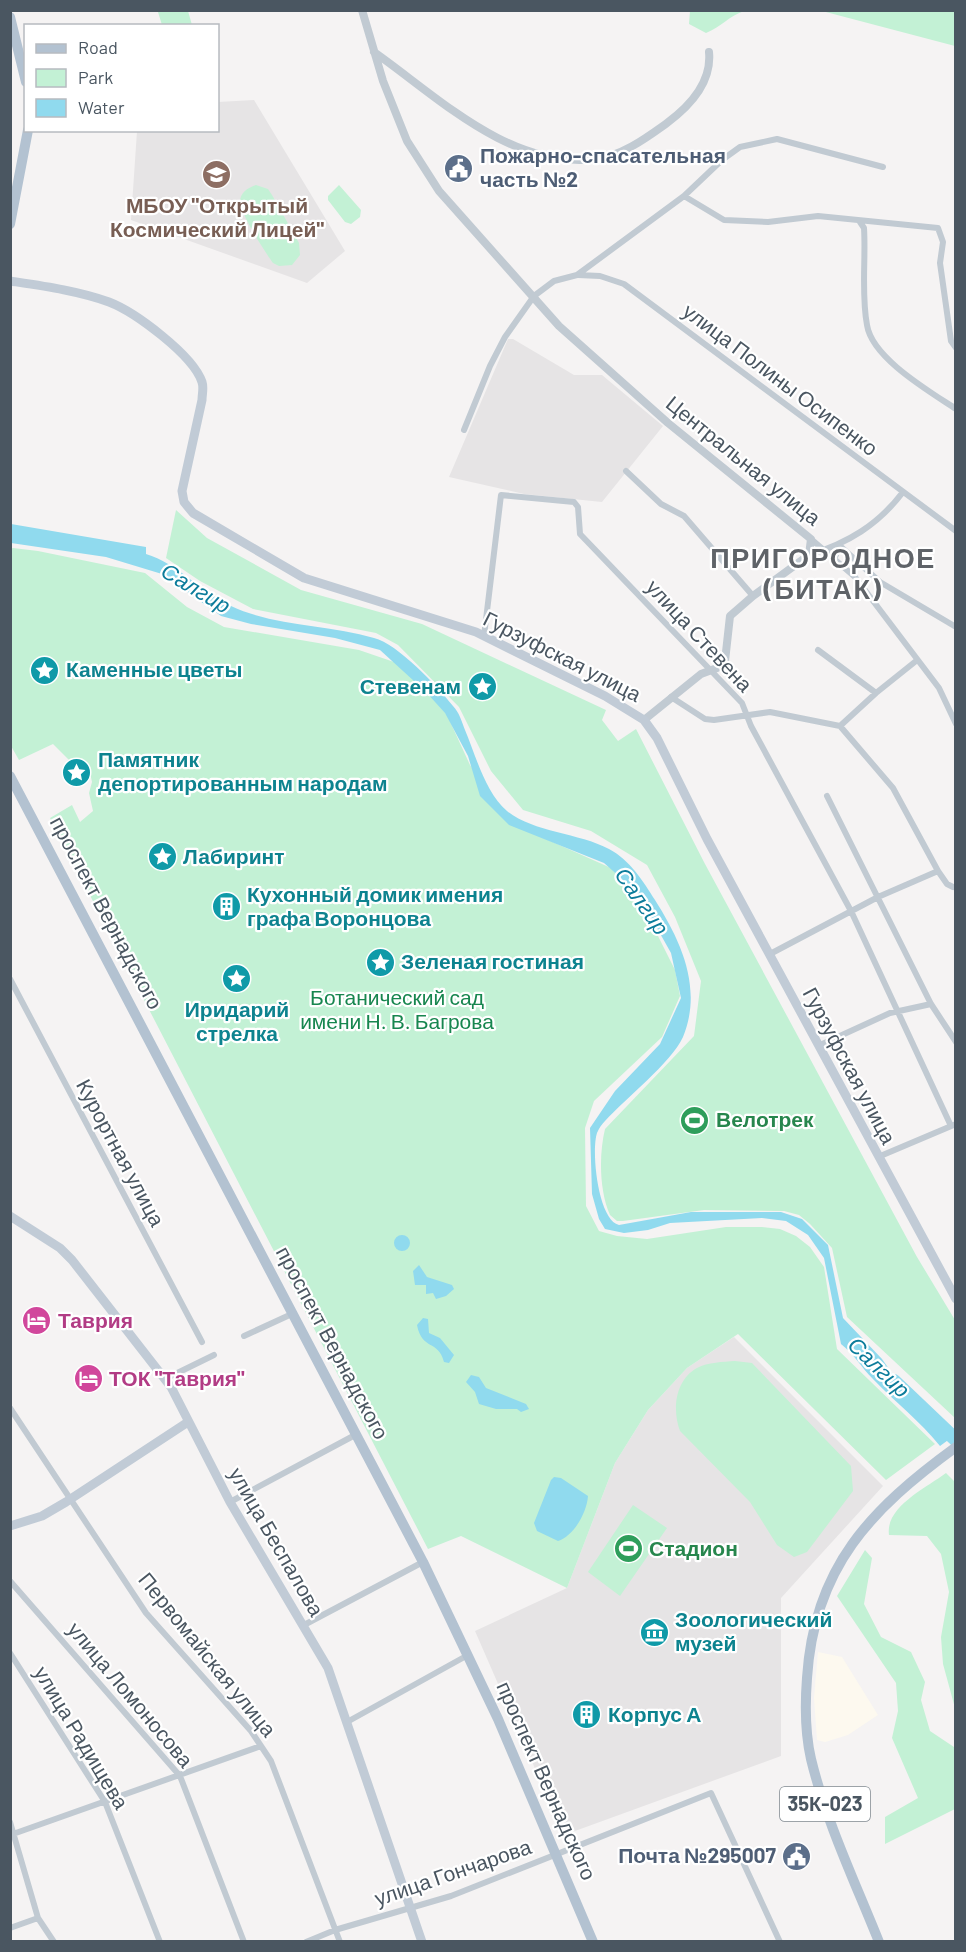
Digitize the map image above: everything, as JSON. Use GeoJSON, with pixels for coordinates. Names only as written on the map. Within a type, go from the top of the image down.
{"type":"FeatureCollection","features":[{"type":"Feature","properties":{"kind":"main road"},"geometry":{"type":"LineString","coordinates":[[10,17],[24,74]]}},
{"type":"Feature","properties":{"kind":"main road"},"geometry":{"type":"LineString","coordinates":[[10,224],[28,132]]}},
{"type":"Feature","properties":{"kind":"main road","name":"Гурзуфская улица"},"geometry":{"type":"LineString","coordinates":[[10,281],[109,302],[132,313],[177,349],[200,376],[203,385],[202,400],[182,490],[184,502],[193,513],[304,578],[445,620],[484,636],[605,696],[644,720],[657,738],[707,839],[956,1299]]}},
{"type":"Feature","properties":{"kind":"main road","name":"проспект Вернадского"},"geometry":{"type":"LineString","coordinates":[[10,776],[294,1312],[423,1562],[468,1655],[557,1854],[593,1941]]}},
{"type":"Feature","properties":{"kind":"main road","name":"улица Беспалова"},"geometry":{"type":"LineString","coordinates":[[10,1216],[60,1248],[72,1260],[165,1379],[230,1502],[328,1668],[422,1941]]}},
{"type":"Feature","properties":{"kind":"main road"},"geometry":{"type":"LineString","coordinates":[[10,1526],[42,1516],[72,1499],[188,1422]]}},
{"type":"Feature","properties":{"kind":"main road","name":"35К-023"},"geometry":{"type":"LineString","coordinates":[[879,1941],[829,1815],[810,1757],[806,1729],[808,1658],[816,1620],[841,1559],[870,1519],[890,1498],[956,1447]]}},
{"type":"Feature","properties":{"kind":"street","name":"Центральная улица"},"geometry":{"type":"LineString","coordinates":[[362,10],[382,81],[407,141],[422,168],[439,191],[559,326],[617,379],[855,577],[916,661],[939,688],[956,724]]}},
{"type":"Feature","properties":{"kind":"street"},"geometry":{"type":"LineString","coordinates":[[374,52],[443,103],[516,147],[540,155],[578,160],[603,157],[640,143],[673,118],[699,91],[708,71],[709,52]]}},
{"type":"Feature","properties":{"kind":"street"},"geometry":{"type":"LineString","coordinates":[[464,430],[489,366],[505,337],[534,296],[554,281],[577,275],[684,196],[722,160],[740,147],[777,139],[883,166]]}},
{"type":"Feature","properties":{"kind":"street"},"geometry":{"type":"LineString","coordinates":[[684,196],[724,220],[768,222],[818,216],[938,228],[943,242],[940,263],[949,330],[956,348]]}},
{"type":"Feature","properties":{"kind":"street"},"geometry":{"type":"LineString","coordinates":[[860,222],[864,228],[867,326],[877,347],[904,372],[956,409]]}},
{"type":"Feature","properties":{"kind":"street","name":"улица Полины Осипенко"},"geometry":{"type":"LineString","coordinates":[[577,275],[600,276],[624,284],[956,531]]}},
{"type":"Feature","properties":{"kind":"street"},"geometry":{"type":"LineString","coordinates":[[626,471],[661,504],[684,516],[753,596]]}},
{"type":"Feature","properties":{"kind":"street"},"geometry":{"type":"LineString","coordinates":[[644,720],[671,697],[725,661],[728,654],[730,616],[809,555],[840,546],[881,518],[903,492]]}},
{"type":"Feature","properties":{"kind":"street","name":"улица Стевена"},"geometry":{"type":"LineString","coordinates":[[484,636],[501,495],[574,502],[578,507],[580,534],[742,703],[851,911],[953,1125]]}},
{"type":"Feature","properties":{"kind":"street"},"geometry":{"type":"LineString","coordinates":[[809,555],[811,539]]}},
{"type":"Feature","properties":{"kind":"street"},"geometry":{"type":"LineString","coordinates":[[834,559],[840,546]]}},
{"type":"Feature","properties":{"kind":"street"},"geometry":{"type":"LineString","coordinates":[[840,546],[880,582],[956,627]]}},
{"type":"Feature","properties":{"kind":"street"},"geometry":{"type":"LineString","coordinates":[[818,650],[876,693]]}},
{"type":"Feature","properties":{"kind":"street"},"geometry":{"type":"LineString","coordinates":[[840,726],[916,661]]}},
{"type":"Feature","properties":{"kind":"street"},"geometry":{"type":"LineString","coordinates":[[671,697],[705,719],[714,720],[770,712],[840,726],[893,788],[938,871],[947,884],[953,887]]}},
{"type":"Feature","properties":{"kind":"street"},"geometry":{"type":"LineString","coordinates":[[827,796],[931,1004],[956,1042]]}},
{"type":"Feature","properties":{"kind":"street"},"geometry":{"type":"LineString","coordinates":[[770,954],[878,897],[938,871]]}},
{"type":"Feature","properties":{"kind":"street","name":"Курортная улица"},"geometry":{"type":"LineString","coordinates":[[10,979],[202,1342]]}},
{"type":"Feature","properties":{"kind":"street"},"geometry":{"type":"LineString","coordinates":[[818,1046],[899,1010],[931,1004]]}},
{"type":"Feature","properties":{"kind":"street"},"geometry":{"type":"LineString","coordinates":[[878,1158],[953,1125]]}},
{"type":"Feature","properties":{"kind":"street"},"geometry":{"type":"LineString","coordinates":[[244,1336],[294,1312]]}},
{"type":"Feature","properties":{"kind":"street"},"geometry":{"type":"LineString","coordinates":[[165,1379],[214,1355]]}},
{"type":"Feature","properties":{"kind":"street","name":"Первомайская улица"},"geometry":{"type":"LineString","coordinates":[[10,1408],[146,1613],[261,1746],[271,1761],[340,1941]]}},
{"type":"Feature","properties":{"kind":"street"},"geometry":{"type":"LineString","coordinates":[[230,1502],[358,1434]]}},
{"type":"Feature","properties":{"kind":"street"},"geometry":{"type":"LineString","coordinates":[[304,1625],[423,1562]]}},
{"type":"Feature","properties":{"kind":"street","name":"улица Ломоносова"},"geometry":{"type":"LineString","coordinates":[[10,1581],[180,1776],[244,1941]]}},
{"type":"Feature","properties":{"kind":"street","name":"улица Радищева"},"geometry":{"type":"LineString","coordinates":[[10,1653],[105,1802],[160,1941]]}},
{"type":"Feature","properties":{"kind":"street"},"geometry":{"type":"LineString","coordinates":[[347,1722],[468,1655]]}},
{"type":"Feature","properties":{"kind":"street"},"geometry":{"type":"LineString","coordinates":[[13,1834],[261,1746]]}},
{"type":"Feature","properties":{"kind":"street","name":"улица Гончарова"},"geometry":{"type":"LineString","coordinates":[[306,1941],[411,1906],[451,1896],[711,1793],[780,1941]]}},
{"type":"Feature","properties":{"kind":"street"},"geometry":{"type":"LineString","coordinates":[[10,1822],[38,1918],[54,1941]]}},
{"type":"Feature","properties":{"kind":"street"},"geometry":{"type":"LineString","coordinates":[[10,1928],[38,1918]]}},
{"type":"Feature","properties":{"kind":"shaded area","name":"МБОУ \"Открытый Космический Лицей\""},"geometry":{"type":"Polygon","coordinates":[[[254,100],[345,251],[307,283],[131,220],[137,132],[219,132],[219,102],[254,100]]]}},
{"type":"Feature","properties":{"kind":"shaded area"},"geometry":{"type":"Polygon","coordinates":[[[508,339],[513,339],[574,375],[602,375],[663,426],[602,502],[524,494],[449,477],[508,339]]]}},
{"type":"Feature","properties":{"kind":"shaded area"},"geometry":{"type":"Polygon","coordinates":[[[734,1337],[883,1486],[781,1598],[781,1756],[564,1835],[475,1631],[567,1588],[615,1463],[648,1410],[687,1368],[734,1337]]]}},
{"type":"Feature","properties":{"kind":"shaded area"},"geometry":{"type":"Polygon","coordinates":[[[818,1652],[842,1657],[878,1715],[848,1735],[825,1742],[817,1740],[814,1698],[818,1652]]]}},
{"type":"Feature","properties":{"kind":"green space"},"geometry":{"type":"Polygon","coordinates":[[[690,10],[744,11],[706,33],[689,24],[690,10]]]}},
{"type":"Feature","properties":{"kind":"green space"},"geometry":{"type":"Polygon","coordinates":[[[188,11],[192,24],[162,24],[158,12],[188,11]]]}},
{"type":"Feature","properties":{"kind":"green space"},"geometry":{"type":"Polygon","coordinates":[[[822,11],[955,11],[955,46],[822,11]]]}},
{"type":"Feature","properties":{"kind":"green space"},"geometry":{"type":"Polygon","coordinates":[[[256,185],[268,189],[299,243],[300,255],[292,265],[279,266],[273,263],[244,215],[240,202],[241,196],[247,189],[256,185]]]}},
{"type":"Feature","properties":{"kind":"green space"},"geometry":{"type":"Polygon","coordinates":[[[339,185],[361,210],[360,217],[351,224],[345,222],[328,200],[328,196],[339,185]]]}},
{"type":"Feature","properties":{"kind":"green space"},"geometry":{"type":"Polygon","coordinates":[[[176,510],[207,538],[301,590],[422,624],[606,710],[602,720],[618,741],[636,729],[705,864],[917,1257],[955,1320],[955,1418],[847,1317],[832,1248],[799,1215],[784,1211],[704,1210],[617,1221],[610,1215],[606,1205],[601,1172],[605,1129],[694,1036],[701,981],[675,917],[647,865],[591,831],[523,810],[491,771],[459,707],[398,645],[376,633],[253,609],[200,581],[166,558],[176,510]]]}},
{"type":"Feature","properties":{"kind":"green space","name":"Ботанический сад имени Н. В. Багрова"},"geometry":{"type":"Polygon","coordinates":[[[10,549],[145,573],[187,607],[224,627],[359,650],[394,662],[427,690],[447,715],[470,765],[510,823],[611,868],[639,898],[675,970],[680,996],[662,1037],[594,1101],[585,1128],[586,1206],[599,1231],[617,1236],[647,1239],[726,1227],[762,1227],[780,1229],[796,1236],[810,1247],[824,1267],[837,1349],[935,1444],[886,1480],[738,1334],[687,1368],[648,1410],[615,1463],[567,1588],[461,1536],[428,1549],[50,818],[72,805],[80,822],[93,811],[89,793],[92,782],[90,773],[82,764],[69,760],[53,744],[19,760],[11,746],[10,549]]]}},
{"type":"Feature","properties":{"kind":"green space"},"geometry":{"type":"Polygon","coordinates":[[[735,1361],[752,1363],[851,1466],[853,1491],[807,1552],[794,1557],[777,1545],[750,1502],[680,1431],[676,1405],[684,1380],[701,1366],[735,1361]]]}},
{"type":"Feature","properties":{"kind":"green space"},"geometry":{"type":"Polygon","coordinates":[[[946,1473],[956,1483],[955,1708],[943,1664],[941,1637],[949,1592],[941,1554],[927,1536],[889,1535],[889,1525],[900,1507],[946,1473]]]}},
{"type":"Feature","properties":{"kind":"green space","name":"Стадион"},"geometry":{"type":"Polygon","coordinates":[[[633,1505],[667,1528],[620,1596],[588,1572],[633,1505]]]}},
{"type":"Feature","properties":{"kind":"green space"},"geometry":{"type":"Polygon","coordinates":[[[865,1550],[872,1558],[864,1604],[881,1637],[911,1652],[925,1682],[921,1700],[930,1731],[954,1747],[955,1751],[955,1809],[885,1844],[885,1817],[918,1798],[892,1738],[898,1711],[896,1683],[837,1596],[865,1550]]]}},
{"type":"Feature","properties":{"kind":"water"},"geometry":{"type":"Polygon","coordinates":[[[11,524],[146,547],[146,554],[168,564],[220,600],[248,613],[284,622],[356,633],[384,642],[416,667],[455,708],[487,784],[507,811],[529,824],[584,839],[609,849],[630,865],[641,878],[681,948],[690,983],[691,1001],[689,1019],[677,1047],[669,1058],[604,1122],[597,1133],[596,1169],[601,1198],[606,1211],[619,1225],[691,1212],[781,1212],[802,1219],[828,1245],[843,1318],[882,1359],[921,1414],[944,1430],[955,1432],[955,1435],[940,1446],[841,1344],[824,1258],[808,1235],[786,1221],[762,1218],[670,1223],[648,1230],[624,1233],[605,1229],[599,1219],[592,1194],[590,1128],[615,1091],[660,1044],[681,998],[671,953],[644,905],[621,878],[604,863],[509,825],[480,796],[468,756],[445,713],[426,692],[380,650],[335,638],[251,624],[221,616],[162,574],[106,557],[11,543],[11,524]]]}},
{"type":"Feature","properties":{"kind":"water"},"geometry":{"type":"Polygon","coordinates":[[[402,1235],[408,1237],[410,1243],[408,1249],[402,1251],[396,1249],[394,1243],[396,1237],[402,1235]]]}},
{"type":"Feature","properties":{"kind":"water"},"geometry":{"type":"Polygon","coordinates":[[[419,1265],[427,1277],[452,1285],[454,1289],[446,1296],[436,1299],[433,1293],[426,1294],[426,1285],[415,1285],[413,1271],[419,1265]]]}},
{"type":"Feature","properties":{"kind":"water"},"geometry":{"type":"Polygon","coordinates":[[[423,1318],[428,1319],[429,1333],[440,1338],[454,1355],[449,1363],[444,1362],[438,1350],[422,1339],[417,1325],[423,1318]]]}},
{"type":"Feature","properties":{"kind":"water"},"geometry":{"type":"Polygon","coordinates":[[[471,1375],[479,1377],[486,1388],[526,1404],[529,1409],[521,1412],[517,1409],[496,1409],[479,1404],[475,1392],[466,1382],[471,1375]]]}},
{"type":"Feature","properties":{"kind":"water"},"geometry":{"type":"Polygon","coordinates":[[[554,1477],[561,1478],[588,1496],[579,1523],[569,1534],[558,1541],[537,1531],[534,1523],[554,1477]]]}},
{"type":"Feature","properties":{"kind":"waterway","name":"Салгир"},"geometry":{"type":"LineString","coordinates":[[894,1381],[956,1440]]}},
{"type":"Feature","properties":{"kind":"place","name":"Пожарно-спасательная часть №2"},"geometry":{"type":"Point","coordinates":[459,168]}},
{"type":"Feature","properties":{"kind":"place","name":"МБОУ \"Открытый Космический Лицей\""},"geometry":{"type":"Point","coordinates":[217,175]}},
{"type":"Feature","properties":{"kind":"place","name":"Каменные цветы"},"geometry":{"type":"Point","coordinates":[45,670]}},
{"type":"Feature","properties":{"kind":"place","name":"Стевенам"},"geometry":{"type":"Point","coordinates":[482,687]}},
{"type":"Feature","properties":{"kind":"place","name":"Памятник депортированным народам"},"geometry":{"type":"Point","coordinates":[77,772]}},
{"type":"Feature","properties":{"kind":"place","name":"Лабиринт"},"geometry":{"type":"Point","coordinates":[162,857]}},
{"type":"Feature","properties":{"kind":"place","name":"Кухонный домик имения графа Воронцова"},"geometry":{"type":"Point","coordinates":[226,907]}},
{"type":"Feature","properties":{"kind":"place","name":"Зеленая гостиная"},"geometry":{"type":"Point","coordinates":[380,962]}},
{"type":"Feature","properties":{"kind":"place","name":"Иридарий стрелка"},"geometry":{"type":"Point","coordinates":[237,979]}},
{"type":"Feature","properties":{"kind":"place","name":"Велотрек"},"geometry":{"type":"Point","coordinates":[695,1120]}},
{"type":"Feature","properties":{"kind":"place","name":"Таврия"},"geometry":{"type":"Point","coordinates":[37,1321]}},
{"type":"Feature","properties":{"kind":"place","name":"ТОК \"Таврия\""},"geometry":{"type":"Point","coordinates":[88,1379]}},
{"type":"Feature","properties":{"kind":"place","name":"Стадион"},"geometry":{"type":"Point","coordinates":[628,1549]}},
{"type":"Feature","properties":{"kind":"place","name":"Зоологический музей"},"geometry":{"type":"Point","coordinates":[654,1632]}},
{"type":"Feature","properties":{"kind":"place","name":"Корпус А"},"geometry":{"type":"Point","coordinates":[587,1715]}},
{"type":"Feature","properties":{"kind":"place","name":"Почта №295007"},"geometry":{"type":"Point","coordinates":[797,1856]}},
{"type":"Feature","properties":{"kind":"district","name":"ПРИГОРОДНОЕ (БИТАК)"},"geometry":{"type":"Point","coordinates":[823,574]}}]}
